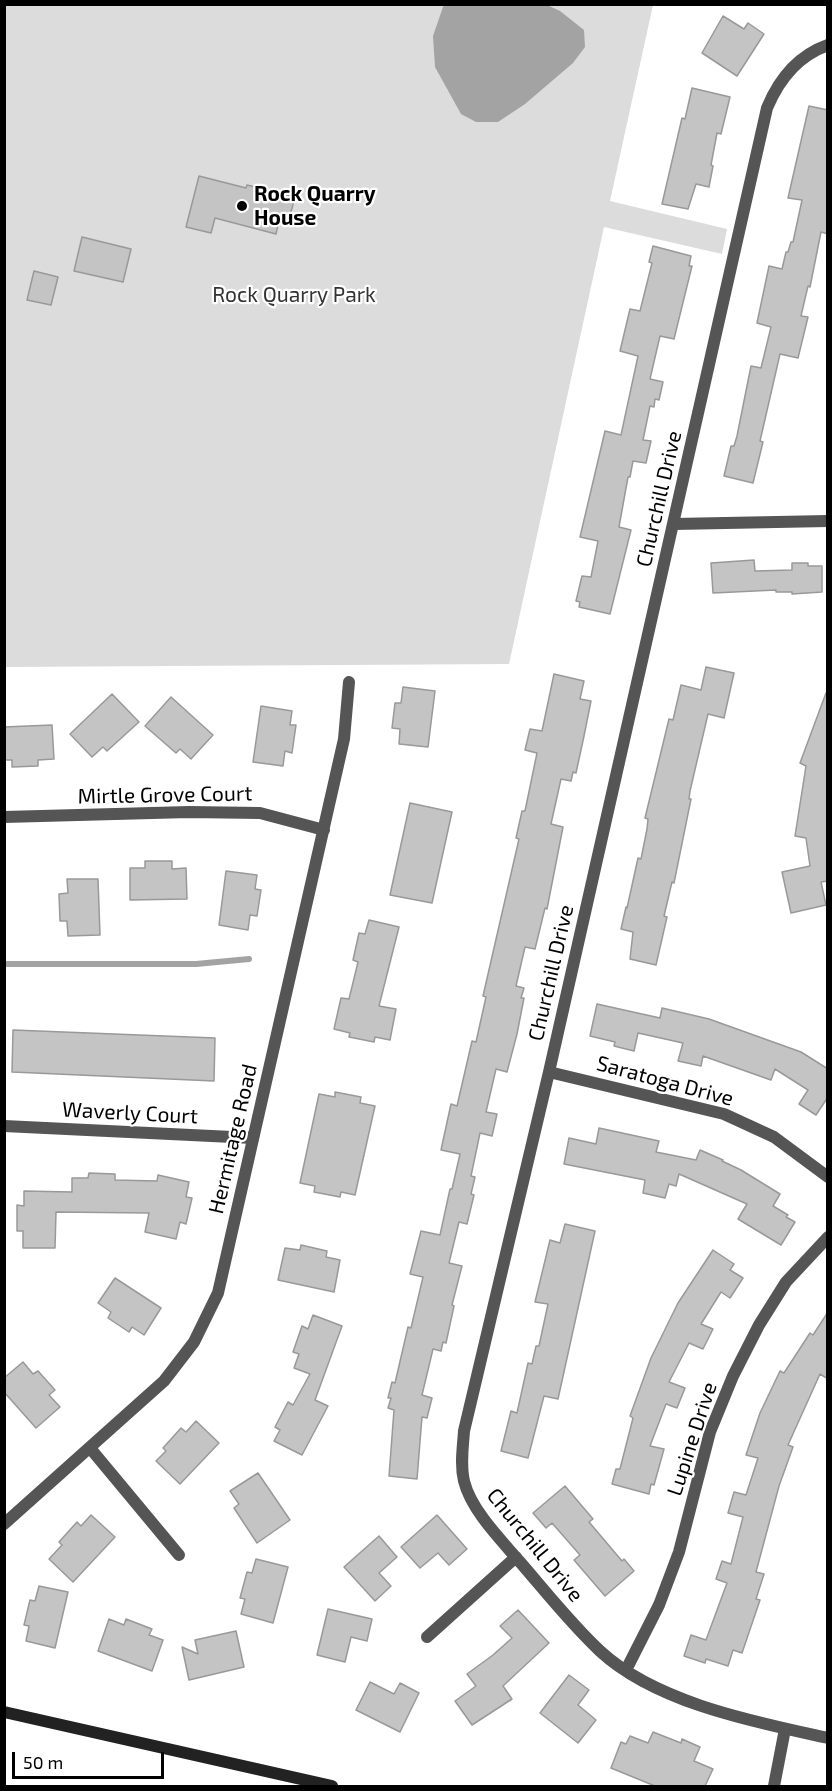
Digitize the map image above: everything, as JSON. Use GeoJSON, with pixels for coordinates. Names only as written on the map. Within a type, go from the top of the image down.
{"type":"FeatureCollection","features":[{"type":"Feature","properties":{"kind":"street","name":"Churchill Drive"},"geometry":{"type":"LineString","coordinates":[[828,45],[813,51],[791,68],[774,90],[767,108],[549,1072],[464,1431],[462,1456],[464,1480],[473,1504],[516,1557],[594,1645],[626,1670],[669,1694],[710,1709],[828,1738]]}},
{"type":"Feature","properties":{"kind":"street"},"geometry":{"type":"LineString","coordinates":[[674,524],[828,521]]}},
{"type":"Feature","properties":{"kind":"street","name":"Hermitage Road"},"geometry":{"type":"LineString","coordinates":[[4,1524],[164,1381],[194,1342],[218,1293],[344,739],[349,682]]}},
{"type":"Feature","properties":{"kind":"street","name":"Mirtle Grove Court"},"geometry":{"type":"LineString","coordinates":[[4,817],[189,812],[260,813],[324,830]]}},
{"type":"Feature","properties":{"kind":"street","name":"Saratoga Drive"},"geometry":{"type":"LineString","coordinates":[[549,1072],[724,1114],[774,1137],[828,1177]]}},
{"type":"Feature","properties":{"kind":"street","name":"Waverly Court"},"geometry":{"type":"LineString","coordinates":[[4,1126],[253,1138]]}},
{"type":"Feature","properties":{"kind":"street","name":"Lupine Drive"},"geometry":{"type":"LineString","coordinates":[[626,1670],[659,1605],[679,1552],[710,1432],[733,1376],[759,1325],[786,1282],[828,1237]]}},
{"type":"Feature","properties":{"kind":"street"},"geometry":{"type":"LineString","coordinates":[[90,1448],[179,1555]]}},
{"type":"Feature","properties":{"kind":"street"},"geometry":{"type":"LineString","coordinates":[[427,1637],[516,1557]]}},
{"type":"Feature","properties":{"kind":"street"},"geometry":{"type":"LineString","coordinates":[[4,1712],[333,1786]]}},
{"type":"Feature","properties":{"kind":"street"},"geometry":{"type":"LineString","coordinates":[[774,1786],[785,1729]]}},
{"type":"Feature","properties":{"kind":"green space","name":"Rock Quarry Park"},"geometry":{"type":"Polygon","coordinates":[[[5,5],[653,5],[610,201],[727,229],[722,254],[604,227],[509,664],[5,667],[5,5]]]}},
{"type":"Feature","properties":{"kind":"shaded area"},"geometry":{"type":"Polygon","coordinates":[[[444,4],[547,5],[560,11],[584,30],[585,47],[573,63],[525,104],[498,122],[476,122],[461,114],[435,67],[433,36],[444,4]]]}},
{"type":"Feature","properties":{"kind":"building"},"geometry":{"type":"Polygon","coordinates":[[[723,16],[744,29],[748,23],[764,34],[737,76],[702,53],[723,16]]]}},
{"type":"Feature","properties":{"kind":"building"},"geometry":{"type":"Polygon","coordinates":[[[692,88],[730,97],[721,134],[717,133],[709,187],[696,184],[688,209],[662,204],[682,118],[685,119],[692,88]]]}},
{"type":"Feature","properties":{"kind":"building"},"geometry":{"type":"Polygon","coordinates":[[[809,106],[828,110],[828,234],[821,232],[810,287],[808,286],[801,316],[808,317],[798,358],[780,354],[753,483],[724,476],[731,446],[734,446],[737,436],[751,366],[761,368],[771,327],[757,323],[769,266],[782,269],[786,252],[793,242],[802,200],[788,198],[809,106]]]}},
{"type":"Feature","properties":{"kind":"building","name":"Rock Quarry House"},"geometry":{"type":"Polygon","coordinates":[[[199,176],[295,197],[288,223],[279,220],[276,234],[215,218],[211,233],[186,227],[199,176]]]}},
{"type":"Feature","properties":{"kind":"building"},"geometry":{"type":"Polygon","coordinates":[[[82,237],[131,249],[123,282],[74,271],[82,237]]]}},
{"type":"Feature","properties":{"kind":"building"},"geometry":{"type":"Polygon","coordinates":[[[653,246],[691,256],[689,266],[692,266],[674,339],[660,336],[650,379],[663,382],[659,400],[655,399],[654,407],[650,406],[643,440],[651,441],[646,463],[633,461],[630,477],[628,477],[619,527],[631,530],[610,614],[579,607],[580,602],[576,601],[582,576],[591,577],[598,541],[580,537],[605,431],[621,435],[638,356],[620,351],[630,309],[640,311],[652,263],[649,262],[653,246]]]}},
{"type":"Feature","properties":{"kind":"building"},"geometry":{"type":"Polygon","coordinates":[[[34,271],[58,277],[51,305],[27,300],[34,271]]]}},
{"type":"Feature","properties":{"kind":"building"},"geometry":{"type":"Polygon","coordinates":[[[754,560],[755,571],[792,570],[792,563],[822,566],[822,592],[792,594],[792,592],[776,592],[776,590],[713,593],[711,563],[754,560]]]}},
{"type":"Feature","properties":{"kind":"building"},"geometry":{"type":"Polygon","coordinates":[[[706,667],[734,673],[724,718],[708,714],[690,791],[689,799],[691,799],[674,883],[672,882],[664,916],[667,917],[656,965],[630,959],[633,932],[621,929],[638,858],[641,859],[648,819],[645,818],[669,719],[673,720],[681,685],[701,690],[706,667]]]}},
{"type":"Feature","properties":{"kind":"building"},"geometry":{"type":"Polygon","coordinates":[[[554,674],[584,681],[580,699],[591,701],[584,736],[576,773],[573,772],[571,781],[561,779],[551,824],[563,827],[547,909],[545,908],[535,949],[525,947],[516,986],[524,988],[517,1034],[507,1072],[496,1069],[486,1112],[497,1114],[492,1136],[480,1133],[471,1176],[475,1177],[471,1194],[474,1195],[467,1224],[459,1222],[449,1263],[462,1266],[452,1305],[454,1306],[446,1343],[443,1342],[441,1351],[433,1349],[422,1395],[432,1398],[427,1418],[422,1417],[417,1479],[389,1476],[394,1410],[388,1408],[391,1398],[388,1398],[392,1382],[395,1383],[408,1327],[411,1328],[423,1277],[410,1274],[421,1231],[440,1235],[450,1189],[452,1189],[460,1154],[441,1150],[451,1104],[457,1106],[472,1041],[476,1042],[486,997],[483,996],[519,839],[516,838],[522,811],[525,811],[537,753],[525,750],[530,729],[542,731],[554,674]]]}},
{"type":"Feature","properties":{"kind":"building"},"geometry":{"type":"Polygon","coordinates":[[[403,687],[435,691],[428,747],[399,744],[400,729],[392,728],[395,703],[401,703],[403,687]]]}},
{"type":"Feature","properties":{"kind":"building"},"geometry":{"type":"Polygon","coordinates":[[[826,693],[828,693],[828,881],[821,882],[826,905],[791,913],[782,872],[810,866],[806,838],[795,836],[806,766],[800,763],[826,693]]]}},
{"type":"Feature","properties":{"kind":"building"},"geometry":{"type":"Polygon","coordinates":[[[112,694],[139,722],[107,751],[103,747],[92,757],[70,734],[112,694]]]}},
{"type":"Feature","properties":{"kind":"building"},"geometry":{"type":"Polygon","coordinates":[[[171,697],[213,735],[191,759],[180,749],[176,753],[145,726],[171,697]]]}},
{"type":"Feature","properties":{"kind":"building"},"geometry":{"type":"Polygon","coordinates":[[[261,706],[292,711],[290,725],[296,725],[292,753],[285,751],[283,766],[253,762],[261,706]]]}},
{"type":"Feature","properties":{"kind":"building"},"geometry":{"type":"Polygon","coordinates":[[[52,725],[54,759],[38,760],[38,766],[12,767],[12,760],[4,760],[4,727],[52,725]]]}},
{"type":"Feature","properties":{"kind":"building"},"geometry":{"type":"Polygon","coordinates":[[[410,803],[452,812],[432,903],[390,895],[410,803]]]}},
{"type":"Feature","properties":{"kind":"building"},"geometry":{"type":"Polygon","coordinates":[[[145,861],[172,861],[172,869],[186,868],[187,899],[130,900],[130,868],[145,868],[145,861]]]}},
{"type":"Feature","properties":{"kind":"building"},"geometry":{"type":"Polygon","coordinates":[[[226,871],[257,875],[255,889],[261,890],[257,916],[250,915],[248,930],[219,925],[226,871]]]}},
{"type":"Feature","properties":{"kind":"building"},"geometry":{"type":"Polygon","coordinates":[[[67,879],[98,879],[100,935],[68,936],[67,921],[60,921],[59,894],[68,893],[67,879]]]}},
{"type":"Feature","properties":{"kind":"building"},"geometry":{"type":"Polygon","coordinates":[[[369,920],[399,927],[379,1006],[396,1009],[390,1040],[375,1037],[374,1042],[349,1037],[350,1033],[334,1029],[341,998],[349,999],[358,962],[353,960],[359,933],[365,934],[369,920]]]}},
{"type":"Feature","properties":{"kind":"building"},"geometry":{"type":"Polygon","coordinates":[[[597,1004],[660,1018],[662,1008],[709,1019],[801,1052],[828,1069],[828,1097],[816,1115],[799,1104],[808,1090],[775,1069],[771,1080],[703,1056],[701,1066],[678,1061],[683,1043],[638,1033],[634,1051],[614,1046],[615,1042],[590,1036],[597,1004]]]}},
{"type":"Feature","properties":{"kind":"building"},"geometry":{"type":"Polygon","coordinates":[[[13,1030],[215,1038],[214,1081],[12,1072],[13,1030]]]}},
{"type":"Feature","properties":{"kind":"building"},"geometry":{"type":"Polygon","coordinates":[[[335,1092],[361,1097],[360,1103],[375,1106],[355,1195],[341,1192],[340,1197],[314,1192],[315,1186],[300,1183],[319,1094],[335,1097],[335,1092]]]}},
{"type":"Feature","properties":{"kind":"building"},"geometry":{"type":"Polygon","coordinates":[[[599,1128],[659,1141],[656,1152],[696,1160],[700,1150],[723,1160],[780,1194],[773,1206],[795,1222],[781,1245],[738,1219],[747,1204],[679,1174],[676,1186],[669,1184],[665,1198],[643,1193],[645,1180],[564,1164],[569,1138],[596,1144],[599,1128]]]}},
{"type":"Feature","properties":{"kind":"building"},"geometry":{"type":"Polygon","coordinates":[[[89,1173],[115,1174],[115,1180],[157,1181],[158,1175],[189,1182],[186,1197],[192,1198],[186,1224],[180,1222],[176,1239],[145,1232],[149,1213],[56,1212],[55,1248],[23,1248],[23,1231],[17,1231],[17,1205],[24,1206],[24,1191],[72,1192],[72,1178],[88,1178],[89,1173]]]}},
{"type":"Feature","properties":{"kind":"building"},"geometry":{"type":"Polygon","coordinates":[[[565,1224],[595,1231],[558,1399],[544,1396],[528,1458],[501,1451],[511,1411],[517,1413],[528,1363],[532,1364],[536,1346],[539,1346],[548,1304],[535,1302],[550,1240],[560,1243],[565,1224]]]}},
{"type":"Feature","properties":{"kind":"building"},"geometry":{"type":"Polygon","coordinates":[[[301,1245],[327,1251],[326,1257],[340,1260],[334,1292],[278,1280],[285,1248],[300,1250],[301,1245]]]}},
{"type":"Feature","properties":{"kind":"building"},"geometry":{"type":"Polygon","coordinates":[[[713,1250],[734,1264],[730,1270],[743,1278],[730,1298],[721,1292],[701,1324],[713,1329],[703,1349],[689,1343],[669,1382],[685,1388],[677,1408],[666,1404],[650,1446],[664,1449],[654,1485],[651,1484],[649,1494],[612,1484],[616,1469],[620,1469],[633,1418],[630,1416],[651,1358],[678,1303],[713,1250]]]}},
{"type":"Feature","properties":{"kind":"building"},"geometry":{"type":"Polygon","coordinates":[[[115,1278],[161,1308],[144,1335],[132,1327],[129,1332],[108,1318],[111,1312],[98,1303],[115,1278]]]}},
{"type":"Feature","properties":{"kind":"building"},"geometry":{"type":"Polygon","coordinates":[[[828,1312],[828,1379],[820,1374],[788,1445],[793,1447],[779,1486],[756,1572],[764,1574],[756,1599],[760,1600],[742,1653],[733,1650],[728,1666],[706,1659],[705,1663],[684,1656],[691,1635],[706,1640],[727,1583],[716,1579],[722,1561],[731,1564],[743,1517],[728,1513],[734,1492],[746,1495],[758,1458],[746,1455],[760,1413],[780,1371],[784,1373],[810,1333],[813,1335],[828,1312]]]}},
{"type":"Feature","properties":{"kind":"building"},"geometry":{"type":"Polygon","coordinates":[[[313,1315],[342,1326],[315,1400],[328,1406],[302,1455],[274,1441],[280,1430],[275,1427],[288,1402],[293,1405],[310,1374],[294,1368],[299,1354],[293,1352],[302,1326],[308,1329],[313,1315]]]}},
{"type":"Feature","properties":{"kind":"building"},"geometry":{"type":"Polygon","coordinates":[[[23,1362],[33,1374],[38,1371],[55,1390],[49,1395],[60,1407],[36,1428],[4,1392],[4,1378],[23,1362]]]}},
{"type":"Feature","properties":{"kind":"building"},"geometry":{"type":"Polygon","coordinates":[[[196,1421],[219,1443],[180,1484],[156,1461],[166,1451],[163,1448],[181,1428],[186,1432],[196,1421]]]}},
{"type":"Feature","properties":{"kind":"building"},"geometry":{"type":"Polygon","coordinates":[[[258,1473],[290,1520],[257,1543],[234,1508],[239,1504],[230,1491],[258,1473]]]}},
{"type":"Feature","properties":{"kind":"building"},"geometry":{"type":"Polygon","coordinates":[[[565,1486],[593,1519],[589,1522],[622,1561],[624,1559],[634,1571],[605,1596],[574,1560],[580,1555],[552,1523],[546,1528],[533,1513],[565,1486]]]}},
{"type":"Feature","properties":{"kind":"building"},"geometry":{"type":"Polygon","coordinates":[[[91,1515],[115,1537],[73,1582],[49,1559],[62,1545],[59,1542],[77,1522],[81,1526],[91,1515]]]}},
{"type":"Feature","properties":{"kind":"building"},"geometry":{"type":"Polygon","coordinates":[[[437,1515],[467,1549],[449,1565],[438,1553],[420,1568],[401,1547],[437,1515]]]}},
{"type":"Feature","properties":{"kind":"building"},"geometry":{"type":"Polygon","coordinates":[[[379,1536],[397,1557],[379,1573],[391,1586],[375,1601],[344,1567],[379,1536]]]}},
{"type":"Feature","properties":{"kind":"building"},"geometry":{"type":"Polygon","coordinates":[[[256,1559],[288,1567],[273,1623],[241,1614],[245,1599],[240,1598],[247,1572],[252,1573],[256,1559]]]}},
{"type":"Feature","properties":{"kind":"building"},"geometry":{"type":"Polygon","coordinates":[[[39,1586],[68,1592],[55,1648],[26,1641],[29,1626],[24,1625],[30,1600],[35,1601],[39,1586]]]}},
{"type":"Feature","properties":{"kind":"building"},"geometry":{"type":"Polygon","coordinates":[[[328,1609],[372,1619],[367,1641],[351,1637],[345,1662],[317,1655],[328,1609]]]}},
{"type":"Feature","properties":{"kind":"building"},"geometry":{"type":"Polygon","coordinates":[[[518,1610],[549,1643],[503,1686],[512,1699],[472,1725],[455,1701],[476,1686],[467,1674],[512,1638],[500,1626],[518,1610]]]}},
{"type":"Feature","properties":{"kind":"building"},"geometry":{"type":"Polygon","coordinates":[[[109,1619],[124,1625],[126,1619],[152,1629],[149,1635],[163,1640],[152,1671],[98,1651],[109,1619]]]}},
{"type":"Feature","properties":{"kind":"building"},"geometry":{"type":"Polygon","coordinates":[[[236,1631],[244,1667],[189,1680],[182,1647],[198,1654],[195,1640],[236,1631]]]}},
{"type":"Feature","properties":{"kind":"building"},"geometry":{"type":"Polygon","coordinates":[[[569,1675],[589,1690],[578,1705],[596,1720],[578,1743],[540,1713],[569,1675]]]}},
{"type":"Feature","properties":{"kind":"building"},"geometry":{"type":"Polygon","coordinates":[[[370,1682],[394,1694],[400,1683],[419,1693],[400,1732],[356,1710],[370,1682]]]}},
{"type":"Feature","properties":{"kind":"building"},"geometry":{"type":"Polygon","coordinates":[[[653,1732],[681,1743],[682,1739],[700,1747],[694,1761],[713,1769],[705,1786],[655,1786],[611,1768],[621,1742],[626,1744],[630,1736],[648,1743],[653,1732]]]}},
{"type":"Feature","properties":{"kind":"waterway"},"geometry":{"type":"LineString","coordinates":[[4,964],[196,964],[249,959]]}},
{"type":"Feature","properties":{"kind":"place","name":"Rock Quarry House"},"geometry":{"type":"Point","coordinates":[242,206]}}]}
